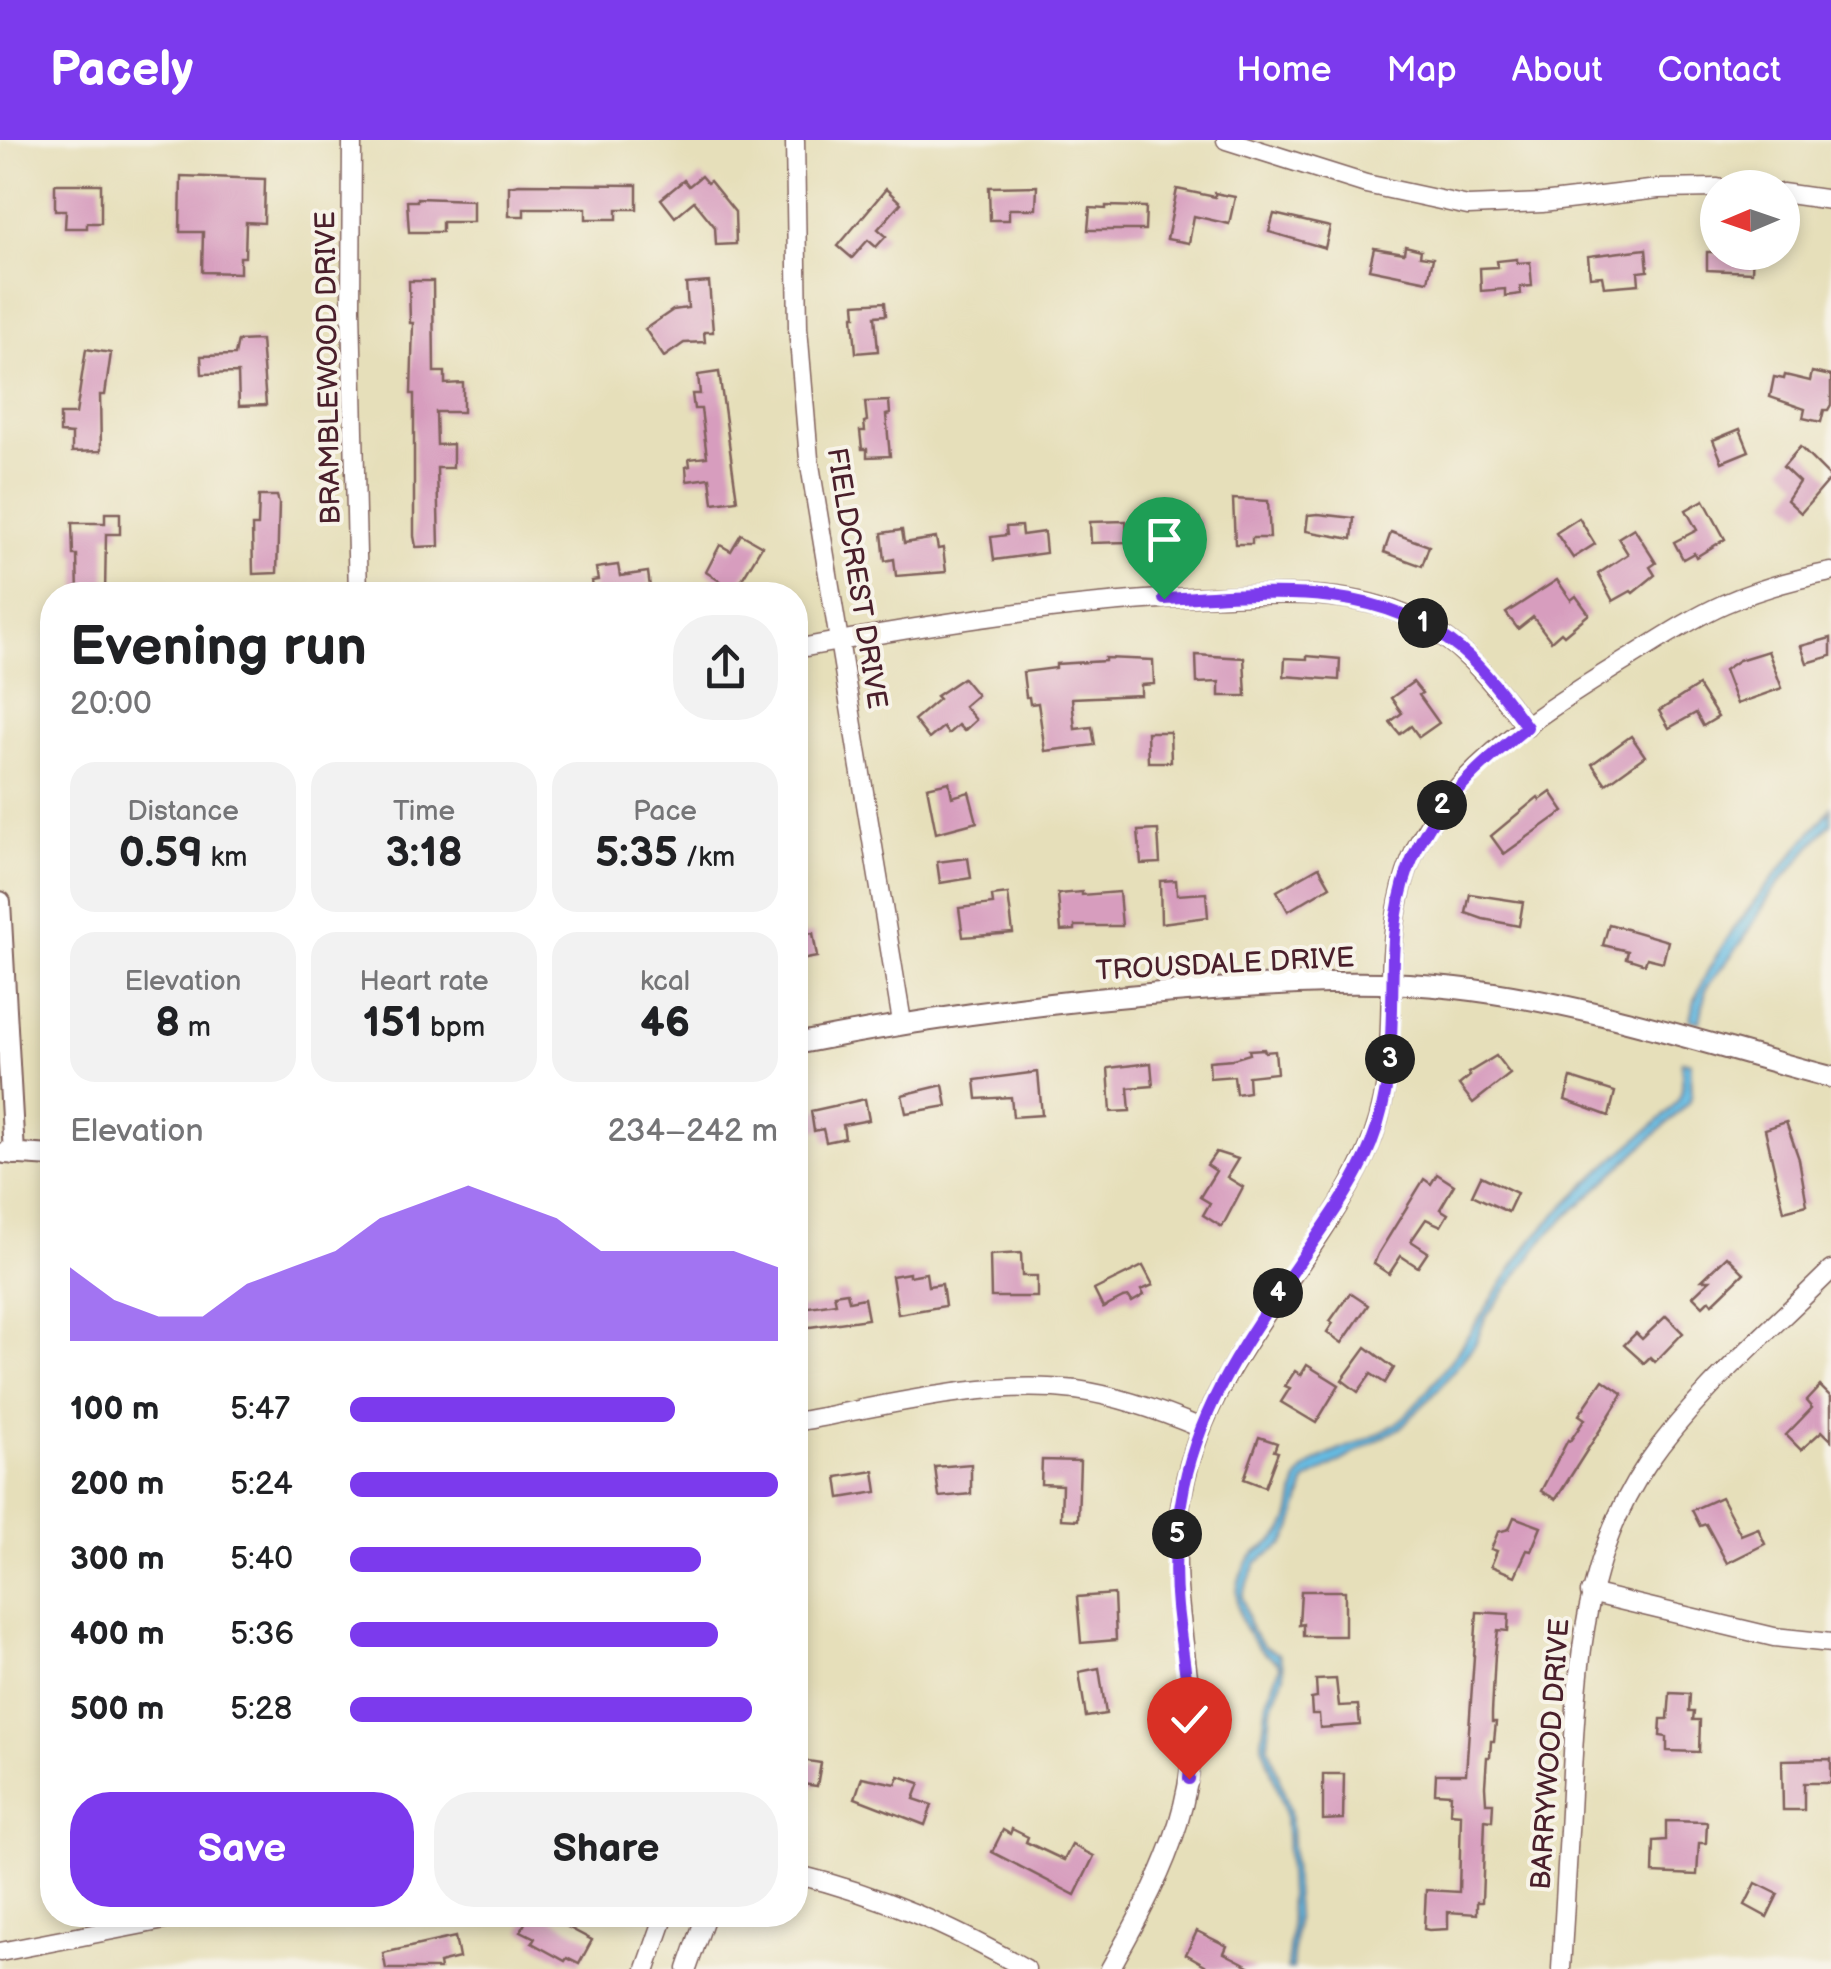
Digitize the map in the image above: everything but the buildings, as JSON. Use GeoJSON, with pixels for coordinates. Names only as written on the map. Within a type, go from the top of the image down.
{"type":"FeatureCollection","features":[{"type":"Feature","properties":{"kind":"street","name":"BRAMBLEWOOD DRIVE"},"geometry":{"type":"LineString","coordinates":[[352,140],[351,308],[358,582]]}},
{"type":"Feature","properties":{"kind":"street","name":"FIELDCREST DRIVE"},"geometry":{"type":"LineString","coordinates":[[795,140],[797,294],[810,459],[902,1022]]}},
{"type":"Feature","properties":{"kind":"street"},"geometry":{"type":"LineString","coordinates":[[1226,140],[1383,188],[1468,206],[1542,204],[1658,189],[1700,188]]}},
{"type":"Feature","properties":{"kind":"street"},"geometry":{"type":"LineString","coordinates":[[1800,196],[1831,200]]}},
{"type":"Feature","properties":{"kind":"street"},"geometry":{"type":"LineString","coordinates":[[1110,1969],[1166,1864],[1186,1796],[1192,1721],[1177,1607],[1176,1549],[1184,1486],[1201,1428],[1228,1372],[1348,1190],[1370,1146],[1387,1092],[1394,928],[1410,862],[1426,830],[1447,798],[1470,774],[1527,727],[1597,678],[1705,613],[1758,591],[1831,572]]}},
{"type":"Feature","properties":{"kind":"street"},"geometry":{"type":"LineString","coordinates":[[808,646],[1086,604],[1264,595],[1346,598],[1392,609],[1440,633],[1477,666],[1527,727]]}},
{"type":"Feature","properties":{"kind":"street"},"geometry":{"type":"LineString","coordinates":[[0,902],[7,1153],[40,1155]]}},
{"type":"Feature","properties":{"kind":"street"},"geometry":{"type":"LineString","coordinates":[[0,1005],[4,971]]}},
{"type":"Feature","properties":{"kind":"street","name":"TROUSDALE DRIVE"},"geometry":{"type":"LineString","coordinates":[[808,1041],[902,1022],[1070,1000],[1305,984],[1393,983],[1457,988],[1548,1003],[1831,1077]]}},
{"type":"Feature","properties":{"kind":"street","name":"BARRYWOOD DRIVE"},"geometry":{"type":"LineString","coordinates":[[1561,1969],[1577,1682],[1590,1592],[1619,1511],[1663,1441],[1831,1270]]}},
{"type":"Feature","properties":{"kind":"street"},"geometry":{"type":"LineString","coordinates":[[808,1420],[962,1393],[1052,1388],[1128,1401],[1201,1428]]}},
{"type":"Feature","properties":{"kind":"street"},"geometry":{"type":"LineString","coordinates":[[1590,1592],[1776,1638],[1831,1644]]}},
{"type":"Feature","properties":{"kind":"street"},"geometry":{"type":"LineString","coordinates":[[808,1878],[914,1911],[1026,1969]]}},
{"type":"Feature","properties":{"kind":"street"},"geometry":{"type":"LineString","coordinates":[[0,1952],[128,1927]]}},
{"type":"Feature","properties":{"kind":"street"},"geometry":{"type":"LineString","coordinates":[[646,1969],[661,1927]]}},
{"type":"Feature","properties":{"kind":"street"},"geometry":{"type":"LineString","coordinates":[[687,1969],[702,1927]]}},
{"type":"Feature","properties":{"kind":"water"},"geometry":{"type":"Polygon","coordinates":[[[1831,808],[1831,823],[1772,892],[1744,939],[1706,988],[1700,1022],[1690,1020],[1697,993],[1728,937],[1831,808]]]}},
{"type":"Feature","properties":{"kind":"water"},"geometry":{"type":"Polygon","coordinates":[[[1682,1061],[1691,1063],[1689,1103],[1547,1235],[1485,1318],[1475,1344],[1401,1427],[1306,1481],[1284,1544],[1257,1562],[1242,1596],[1251,1631],[1264,1646],[1279,1654],[1283,1665],[1284,1675],[1271,1708],[1268,1744],[1290,1811],[1296,1918],[1292,1969],[1287,1969],[1291,1931],[1285,1812],[1262,1743],[1267,1701],[1280,1667],[1254,1642],[1240,1616],[1237,1601],[1242,1572],[1254,1555],[1284,1530],[1302,1473],[1319,1460],[1384,1431],[1408,1413],[1456,1353],[1535,1237],[1601,1170],[1674,1105],[1682,1090],[1682,1061]]]}},
{"type":"Feature","properties":{"kind":"route"},"geometry":{"type":"LineString","coordinates":[[1164,599],[1297,594],[1381,605],[1429,626],[1462,650],[1527,727],[1447,798],[1417,846],[1404,878],[1394,928],[1387,1092],[1370,1146],[1348,1190],[1234,1362],[1201,1428],[1189,1465],[1176,1549],[1177,1607],[1191,1704],[1189,1779]]}}]}
